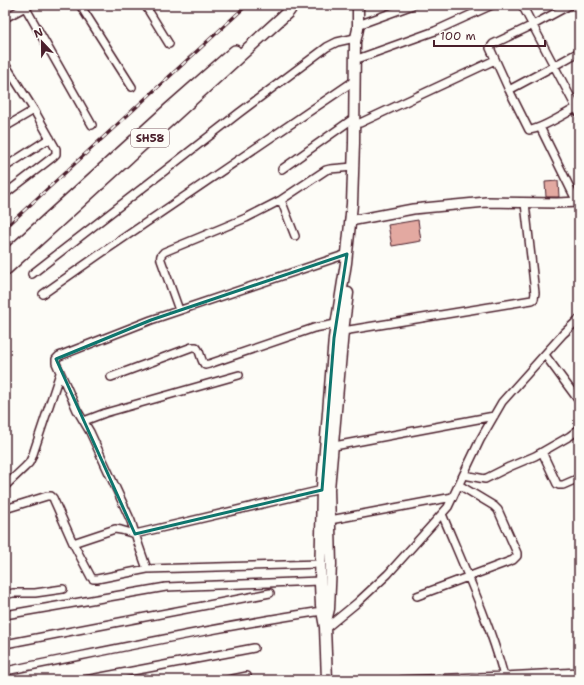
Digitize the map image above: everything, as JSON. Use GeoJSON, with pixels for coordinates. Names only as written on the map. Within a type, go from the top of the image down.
{"type":"FeatureCollection","features":[{"type":"Feature","properties":{"kind":"main road","name":"SH58"},"geometry":{"type":"LineString","coordinates":[[5,258],[169,109],[283,8],[290,5]]}},
{"type":"Feature","properties":{"kind":"main road","name":"SH58"},"geometry":{"type":"LineString","coordinates":[[5,270],[288,12],[293,5]]}},
{"type":"Feature","properties":{"kind":"main road"},"geometry":{"type":"LineString","coordinates":[[340,328],[347,254],[353,220],[353,167],[357,120],[354,81],[358,5]]}},
{"type":"Feature","properties":{"kind":"main road"},"geometry":{"type":"LineString","coordinates":[[327,680],[325,628],[321,606],[320,581],[322,490],[329,447],[334,388],[334,338],[340,328],[352,264],[360,58],[360,39],[357,31]]}},
{"type":"Feature","properties":{"kind":"main road"},"geometry":{"type":"LineString","coordinates":[[325,628],[329,608],[331,564],[329,447]]}},
{"type":"Feature","properties":{"kind":"street"},"geometry":{"type":"LineString","coordinates":[[80,5],[132,87]]}},
{"type":"Feature","properties":{"kind":"street"},"geometry":{"type":"LineString","coordinates":[[145,5],[169,44]]}},
{"type":"Feature","properties":{"kind":"street"},"geometry":{"type":"LineString","coordinates":[[32,274],[239,113],[327,47],[357,31],[413,5]]}},
{"type":"Feature","properties":{"kind":"street"},"geometry":{"type":"LineString","coordinates":[[360,58],[435,31],[492,5]]}},
{"type":"Feature","properties":{"kind":"street"},"geometry":{"type":"LineString","coordinates":[[522,5],[532,25],[554,66],[578,109],[531,130],[527,128],[490,51],[490,48],[493,44],[532,25],[570,5]]}},
{"type":"Feature","properties":{"kind":"street"},"geometry":{"type":"LineString","coordinates":[[5,18],[26,6],[92,125]]}},
{"type":"Feature","properties":{"kind":"street"},"geometry":{"type":"LineString","coordinates":[[509,90],[579,52]]}},
{"type":"Feature","properties":{"kind":"street"},"geometry":{"type":"LineString","coordinates":[[282,169],[357,120],[495,60]]}},
{"type":"Feature","properties":{"kind":"street"},"geometry":{"type":"LineString","coordinates":[[5,64],[34,110],[56,150],[54,157],[5,194]]}},
{"type":"Feature","properties":{"kind":"street"},"geometry":{"type":"LineString","coordinates":[[43,294],[354,81]]}},
{"type":"Feature","properties":{"kind":"street"},"geometry":{"type":"LineString","coordinates":[[5,127],[34,110]]}},
{"type":"Feature","properties":{"kind":"street"},"geometry":{"type":"LineString","coordinates":[[353,220],[413,209],[486,202],[578,202],[540,127]]}},
{"type":"Feature","properties":{"kind":"street"},"geometry":{"type":"LineString","coordinates":[[5,167],[50,138]]}},
{"type":"Feature","properties":{"kind":"street"},"geometry":{"type":"LineString","coordinates":[[179,310],[160,258],[161,254],[246,218],[280,200],[326,170],[353,167]]}},
{"type":"Feature","properties":{"kind":"street"},"geometry":{"type":"LineString","coordinates":[[280,200],[295,236]]}},
{"type":"Feature","properties":{"kind":"street"},"geometry":{"type":"LineString","coordinates":[[111,376],[192,347],[196,347],[198,349],[206,365],[314,328],[340,328],[532,300],[534,299],[535,293],[526,203]]}},
{"type":"Feature","properties":{"kind":"street"},"geometry":{"type":"LineString","coordinates":[[148,569],[128,514],[90,432],[77,410],[56,364],[56,359],[59,356],[151,320],[347,254]]}},
{"type":"Feature","properties":{"kind":"street"},"geometry":{"type":"LineString","coordinates":[[325,628],[358,602],[388,574],[448,507],[480,440],[502,402],[563,334],[579,319]]}},
{"type":"Feature","properties":{"kind":"street"},"geometry":{"type":"LineString","coordinates":[[545,355],[579,401]]}},
{"type":"Feature","properties":{"kind":"street"},"geometry":{"type":"LineString","coordinates":[[5,486],[29,463],[32,457],[60,372]]}},
{"type":"Feature","properties":{"kind":"street"},"geometry":{"type":"LineString","coordinates":[[84,421],[105,413],[239,375]]}},
{"type":"Feature","properties":{"kind":"street"},"geometry":{"type":"LineString","coordinates":[[329,447],[494,416]]}},
{"type":"Feature","properties":{"kind":"street"},"geometry":{"type":"LineString","coordinates":[[464,475],[485,479],[542,452],[579,430]]}},
{"type":"Feature","properties":{"kind":"street"},"geometry":{"type":"LineString","coordinates":[[542,452],[558,485],[563,485],[579,478]]}},
{"type":"Feature","properties":{"kind":"street"},"geometry":{"type":"LineString","coordinates":[[417,596],[512,560],[518,556],[498,510],[459,484]]}},
{"type":"Feature","properties":{"kind":"street"},"geometry":{"type":"LineString","coordinates":[[73,543],[115,529],[135,534],[322,490]]}},
{"type":"Feature","properties":{"kind":"street"},"geometry":{"type":"LineString","coordinates":[[5,509],[51,496],[73,543],[93,579],[148,569],[320,564]]}},
{"type":"Feature","properties":{"kind":"street"},"geometry":{"type":"LineString","coordinates":[[330,520],[453,497]]}},
{"type":"Feature","properties":{"kind":"street"},"geometry":{"type":"LineString","coordinates":[[442,514],[498,654],[500,678]]}},
{"type":"Feature","properties":{"kind":"street"},"geometry":{"type":"LineString","coordinates":[[5,615],[166,587],[320,581]]}},
{"type":"Feature","properties":{"kind":"street"},"geometry":{"type":"LineString","coordinates":[[5,595],[62,589]]}},
{"type":"Feature","properties":{"kind":"street"},"geometry":{"type":"LineString","coordinates":[[5,644],[270,593]]}},
{"type":"Feature","properties":{"kind":"street"},"geometry":{"type":"LineString","coordinates":[[5,672],[257,621],[322,611]]}},
{"type":"Feature","properties":{"kind":"street"},"geometry":{"type":"LineString","coordinates":[[85,680],[254,648]]}},
{"type":"Feature","properties":{"kind":"street"},"geometry":{"type":"LineString","coordinates":[[402,680],[500,678],[579,672]]}},
{"type":"Feature","properties":{"kind":"street"},"geometry":{"type":"LineString","coordinates":[[228,680],[247,676]]}},
{"type":"Feature","properties":{"kind":"highlighted area"},"geometry":{"type":"Polygon","coordinates":[[[347,254],[334,338],[322,490],[135,534],[56,359],[151,320],[347,254]]]}},
{"type":"Feature","properties":{"kind":"building"},"geometry":{"type":"Polygon","coordinates":[[[558,181],[559,197],[546,197],[545,182],[558,181]]]}},
{"type":"Feature","properties":{"kind":"building"},"geometry":{"type":"Polygon","coordinates":[[[418,220],[421,241],[392,246],[388,225],[418,220]]]}},
{"type":"Feature","properties":{"kind":"railway"},"geometry":{"type":"LineString","coordinates":[[5,228],[247,5]]}}]}
